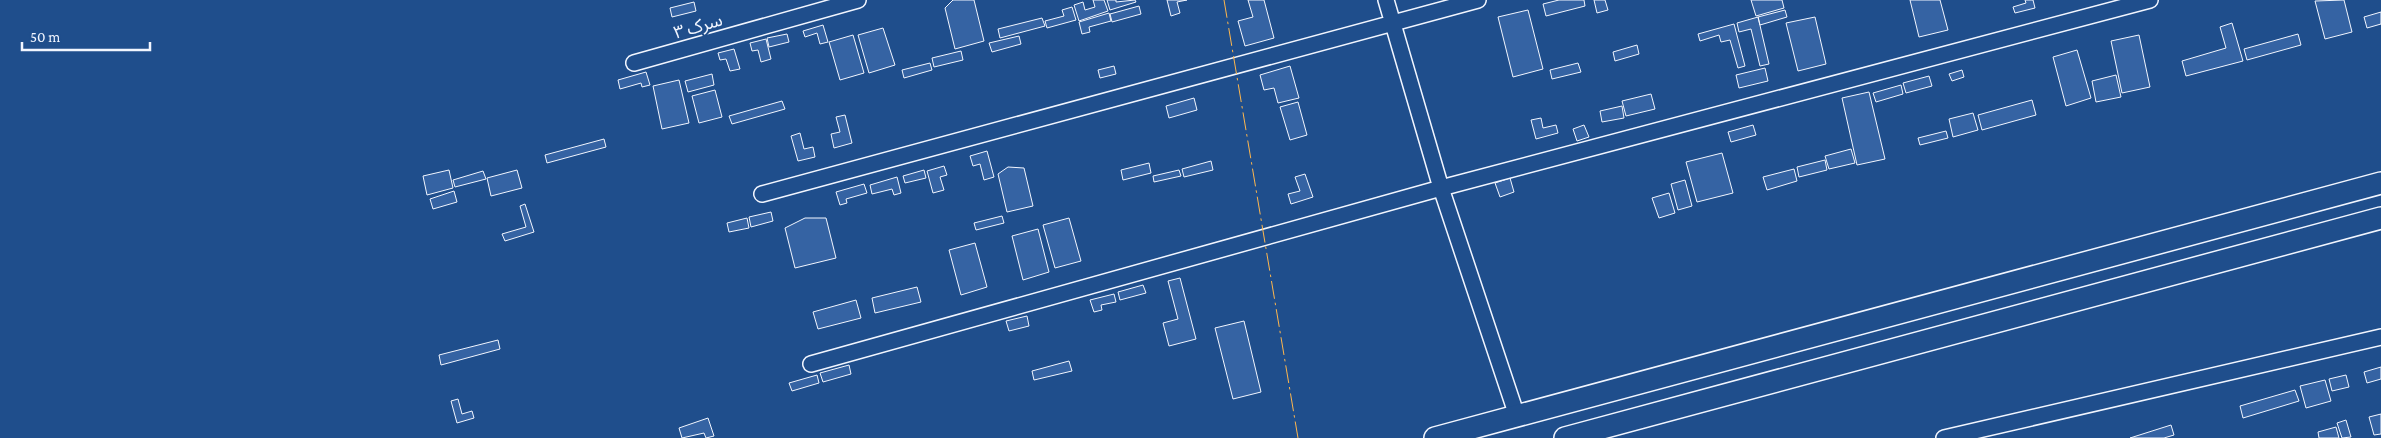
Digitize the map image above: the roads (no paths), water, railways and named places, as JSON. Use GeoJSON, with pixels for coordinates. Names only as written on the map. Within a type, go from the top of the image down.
{"type":"FeatureCollection","features":[{"type":"Feature","properties":{"kind":"main road"},"geometry":{"type":"LineString","coordinates":[[1435,438],[2381,183]]}},
{"type":"Feature","properties":{"kind":"main road"},"geometry":{"type":"LineString","coordinates":[[1565,438],[2381,218]]}},
{"type":"Feature","properties":{"kind":"street","name":"سرک ۳"},"geometry":{"type":"LineString","coordinates":[[634,63],[858,0]]}},
{"type":"Feature","properties":{"kind":"street"},"geometry":{"type":"LineString","coordinates":[[1386,0],[1441,188],[1517,416]]}},
{"type":"Feature","properties":{"kind":"street"},"geometry":{"type":"LineString","coordinates":[[762,194],[1478,0]]}},
{"type":"Feature","properties":{"kind":"street"},"geometry":{"type":"LineString","coordinates":[[811,364],[1441,188],[2150,0]]}},
{"type":"Feature","properties":{"kind":"street"},"geometry":{"type":"LineString","coordinates":[[1944,438],[2381,337]]}}]}
